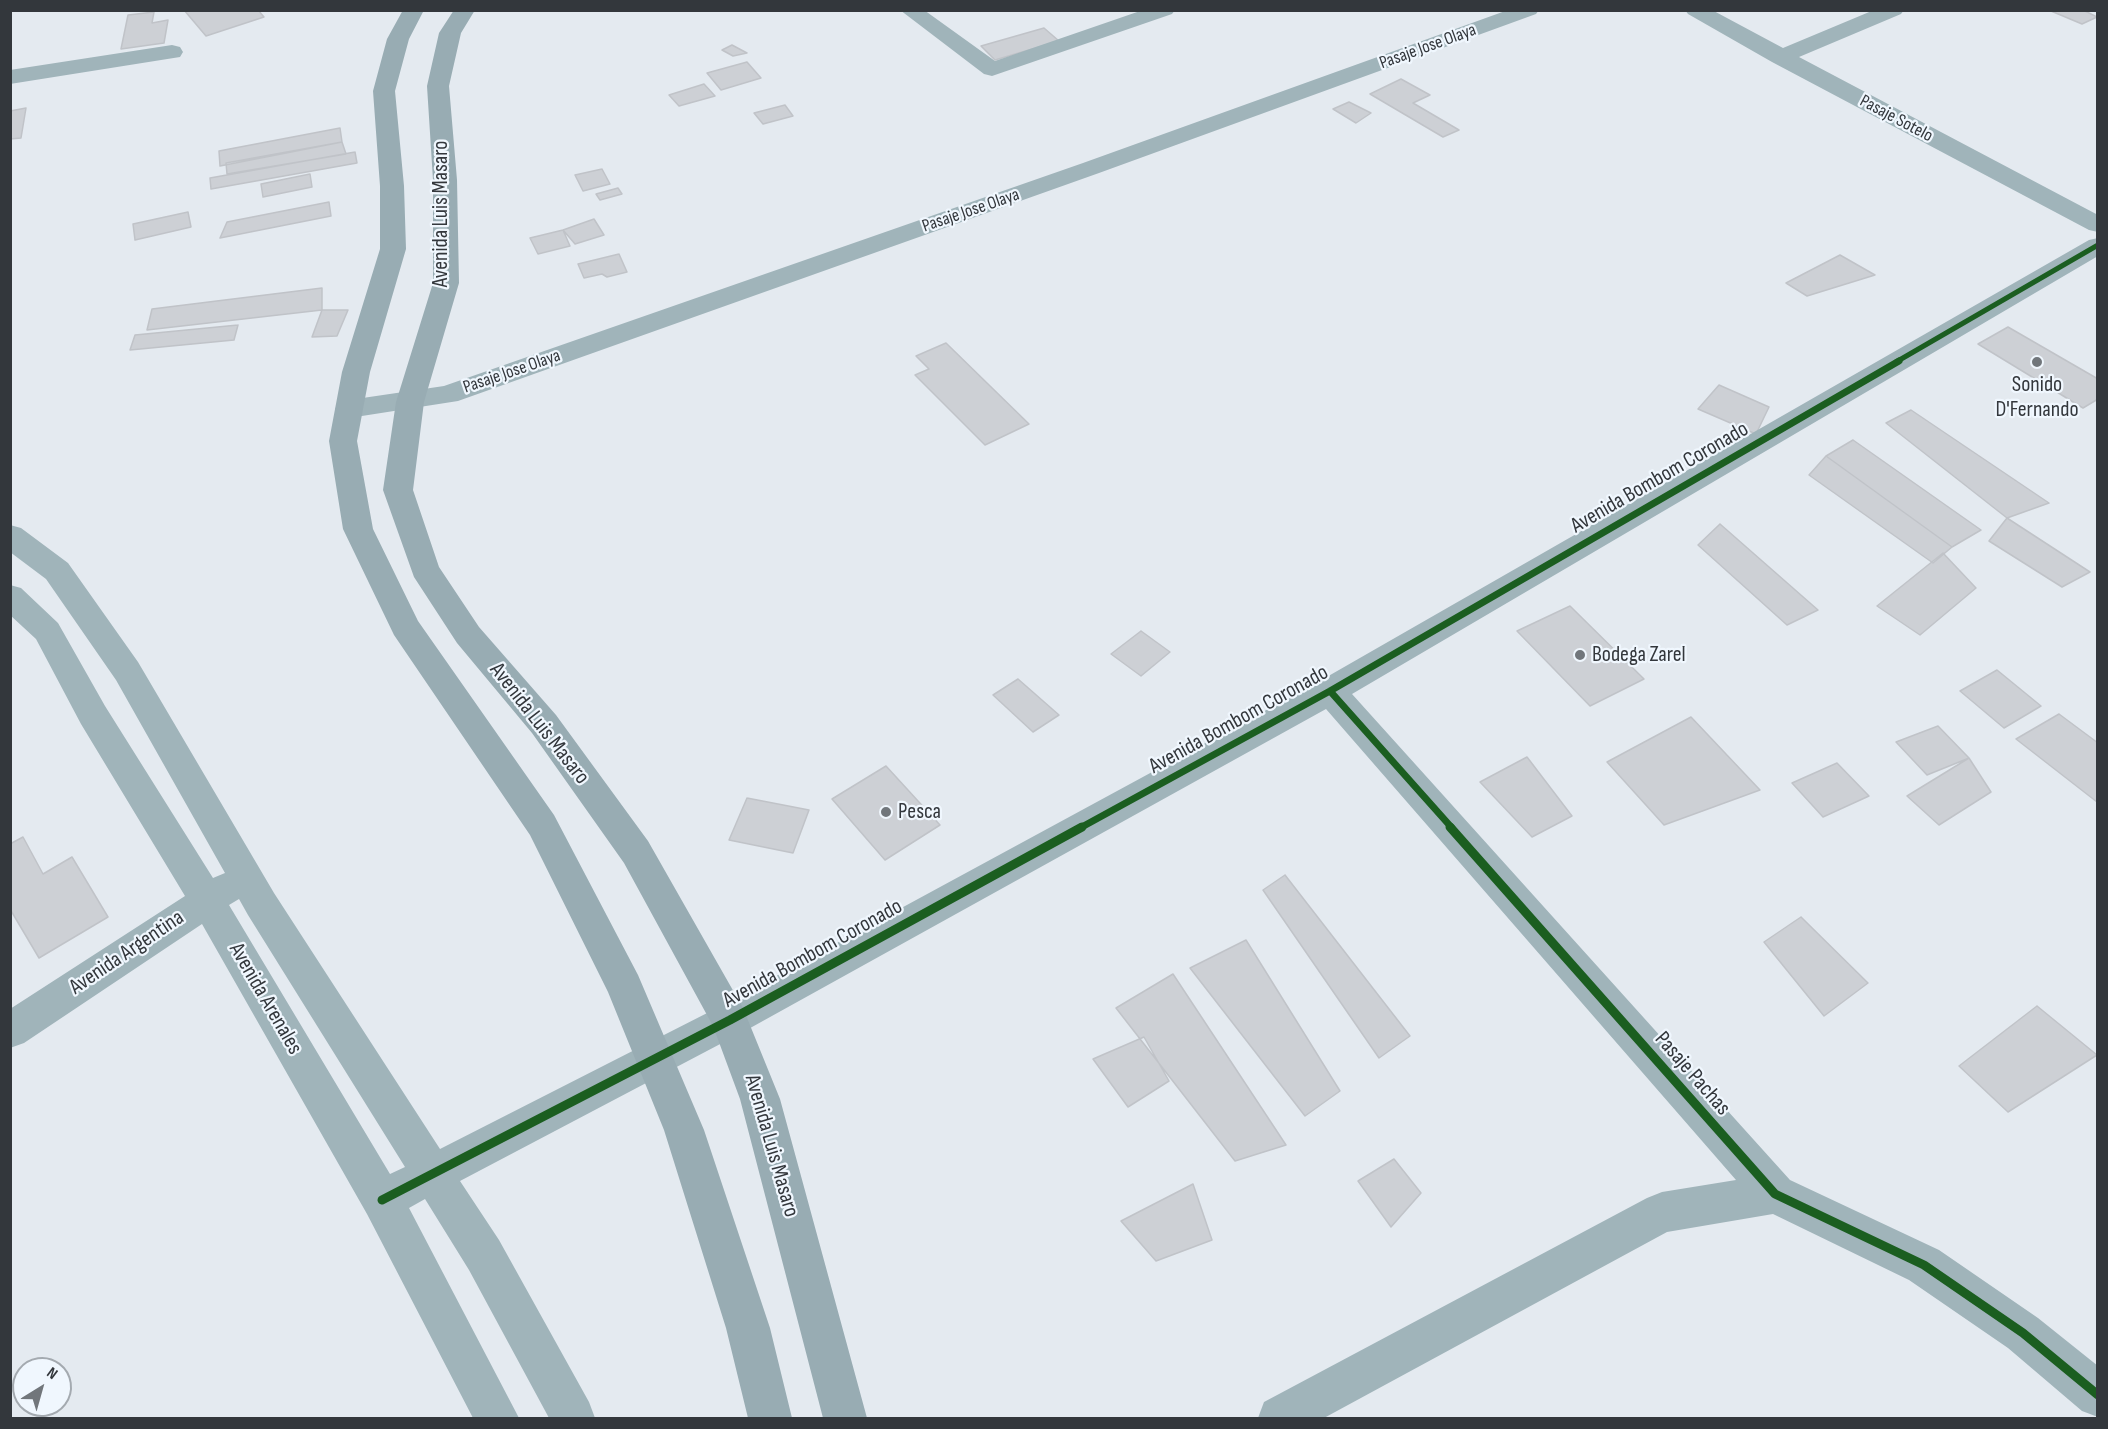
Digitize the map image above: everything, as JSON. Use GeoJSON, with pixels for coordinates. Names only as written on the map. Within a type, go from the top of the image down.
{"type":"FeatureCollection","features":[{"type":"Feature","properties":{"kind":"main road"},"geometry":{"type":"LineString","coordinates":[[414,10],[398,39],[384,91],[392,186],[393,249],[356,372],[343,441],[358,529],[405,627],[542,825],[625,987],[684,1130],[745,1317],[770,1419]]}},
{"type":"Feature","properties":{"kind":"main road","name":"Avenida Luis Masaro"},"geometry":{"type":"LineString","coordinates":[[465,10],[450,33],[438,86],[446,180],[446,283],[410,402],[398,490],[425,569],[468,635],[544,724],[636,852],[730,1020],[760,1099],[845,1419]]}},
{"type":"Feature","properties":{"kind":"street"},"geometry":{"type":"LineString","coordinates":[[910,10],[992,69],[1165,10]]}},
{"type":"Feature","properties":{"kind":"street","name":"Pasaje Jose Olaya"},"geometry":{"type":"LineString","coordinates":[[349,409],[448,395],[1091,168],[1529,10]]}},
{"type":"Feature","properties":{"kind":"street","name":"Pasaje Sotelo"},"geometry":{"type":"LineString","coordinates":[[1695,10],[2097,225]]}},
{"type":"Feature","properties":{"kind":"street"},"geometry":{"type":"LineString","coordinates":[[1780,57],[1894,10]]}},
{"type":"Feature","properties":{"kind":"street"},"geometry":{"type":"LineString","coordinates":[[10,77],[172,52]]}},
{"type":"Feature","properties":{"kind":"street","name":"Avenida Bombom Coronado"},"geometry":{"type":"LineString","coordinates":[[382,1200],[730,1020],[1330,691],[2097,245]]}},
{"type":"Feature","properties":{"kind":"street"},"geometry":{"type":"LineString","coordinates":[[10,536],[57,571],[121,662],[246,877],[484,1255],[573,1419]]}},
{"type":"Feature","properties":{"kind":"street","name":"Avenida Arenales"},"geometry":{"type":"LineString","coordinates":[[10,596],[47,631],[93,715],[207,900],[382,1200],[497,1419]]}},
{"type":"Feature","properties":{"kind":"street","name":"Pasaje Pachas"},"geometry":{"type":"LineString","coordinates":[[1330,691],[1775,1194],[1924,1266],[2023,1333],[2097,1395]]}},
{"type":"Feature","properties":{"kind":"street","name":"Avenida Argentina"},"geometry":{"type":"LineString","coordinates":[[10,1031],[207,900],[246,877]]}},
{"type":"Feature","properties":{"kind":"street"},"geometry":{"type":"LineString","coordinates":[[1280,1419],[1662,1212],[1775,1194]]}},
{"type":"Feature","properties":{"kind":"building"},"geometry":{"type":"Polygon","coordinates":[[[184,10],[258,10],[264,17],[206,36],[184,10]]]}},
{"type":"Feature","properties":{"kind":"building"},"geometry":{"type":"Polygon","coordinates":[[[2083,10],[2097,17],[2082,24],[2051,11],[2083,10]]]}},
{"type":"Feature","properties":{"kind":"building"},"geometry":{"type":"Polygon","coordinates":[[[154,12],[152,23],[168,20],[164,43],[121,49],[128,15],[154,12]]]}},
{"type":"Feature","properties":{"kind":"building"},"geometry":{"type":"Polygon","coordinates":[[[1044,28],[1059,41],[995,60],[981,46],[1044,28]]]}},
{"type":"Feature","properties":{"kind":"building"},"geometry":{"type":"Polygon","coordinates":[[[732,45],[747,53],[733,56],[722,50],[732,45]]]}},
{"type":"Feature","properties":{"kind":"building"},"geometry":{"type":"Polygon","coordinates":[[[747,62],[761,78],[721,90],[707,73],[747,62]]]}},
{"type":"Feature","properties":{"kind":"building"},"geometry":{"type":"Polygon","coordinates":[[[1401,79],[1430,95],[1413,103],[1459,130],[1443,137],[1370,94],[1401,79]]]}},
{"type":"Feature","properties":{"kind":"building"},"geometry":{"type":"Polygon","coordinates":[[[704,84],[715,96],[679,106],[669,95],[704,84]]]}},
{"type":"Feature","properties":{"kind":"building"},"geometry":{"type":"Polygon","coordinates":[[[1349,102],[1371,113],[1356,123],[1333,109],[1349,102]]]}},
{"type":"Feature","properties":{"kind":"building"},"geometry":{"type":"Polygon","coordinates":[[[785,105],[793,116],[763,124],[754,113],[785,105]]]}},
{"type":"Feature","properties":{"kind":"building"},"geometry":{"type":"Polygon","coordinates":[[[26,108],[21,138],[10,139],[10,111],[26,108]]]}},
{"type":"Feature","properties":{"kind":"building"},"geometry":{"type":"Polygon","coordinates":[[[340,128],[342,142],[220,166],[219,151],[340,128]]]}},
{"type":"Feature","properties":{"kind":"building"},"geometry":{"type":"Polygon","coordinates":[[[342,142],[346,154],[227,174],[226,163],[342,142]]]}},
{"type":"Feature","properties":{"kind":"building"},"geometry":{"type":"Polygon","coordinates":[[[355,152],[357,163],[211,189],[210,178],[355,152]]]}},
{"type":"Feature","properties":{"kind":"building"},"geometry":{"type":"Polygon","coordinates":[[[602,169],[610,184],[583,191],[575,175],[602,169]]]}},
{"type":"Feature","properties":{"kind":"building"},"geometry":{"type":"Polygon","coordinates":[[[310,174],[312,187],[263,197],[261,184],[310,174]]]}},
{"type":"Feature","properties":{"kind":"building"},"geometry":{"type":"Polygon","coordinates":[[[618,188],[622,194],[600,200],[596,194],[618,188]]]}},
{"type":"Feature","properties":{"kind":"building"},"geometry":{"type":"Polygon","coordinates":[[[329,202],[331,216],[220,238],[227,222],[329,202]]]}},
{"type":"Feature","properties":{"kind":"building"},"geometry":{"type":"Polygon","coordinates":[[[188,212],[191,227],[135,240],[133,224],[188,212]]]}},
{"type":"Feature","properties":{"kind":"building"},"geometry":{"type":"Polygon","coordinates":[[[594,219],[604,235],[575,244],[563,230],[594,219]]]}},
{"type":"Feature","properties":{"kind":"building"},"geometry":{"type":"Polygon","coordinates":[[[563,230],[570,246],[538,254],[530,238],[563,230]]]}},
{"type":"Feature","properties":{"kind":"building"},"geometry":{"type":"Polygon","coordinates":[[[619,254],[627,272],[607,277],[602,274],[584,278],[578,264],[619,254]]]}},
{"type":"Feature","properties":{"kind":"building"},"geometry":{"type":"Polygon","coordinates":[[[1840,255],[1875,275],[1807,296],[1786,283],[1840,255]]]}},
{"type":"Feature","properties":{"kind":"building"},"geometry":{"type":"Polygon","coordinates":[[[322,288],[322,310],[147,330],[152,309],[322,288]]]}},
{"type":"Feature","properties":{"kind":"building"},"geometry":{"type":"Polygon","coordinates":[[[322,310],[348,310],[337,336],[312,337],[322,310]]]}},
{"type":"Feature","properties":{"kind":"building"},"geometry":{"type":"Polygon","coordinates":[[[238,325],[234,340],[130,350],[135,335],[238,325]]]}},
{"type":"Feature","properties":{"kind":"building","name":"Sonido D'Fernando"},"geometry":{"type":"Polygon","coordinates":[[[2008,327],[2098,379],[2098,399],[2083,408],[1978,344],[2008,327]]]}},
{"type":"Feature","properties":{"kind":"building"},"geometry":{"type":"Polygon","coordinates":[[[946,343],[1029,424],[985,445],[915,375],[929,369],[916,356],[946,343]]]}},
{"type":"Feature","properties":{"kind":"building"},"geometry":{"type":"Polygon","coordinates":[[[1719,385],[1769,407],[1756,434],[1698,409],[1719,385]]]}},
{"type":"Feature","properties":{"kind":"building"},"geometry":{"type":"Polygon","coordinates":[[[1911,410],[2049,503],[2007,518],[1886,423],[1911,410]]]}},
{"type":"Feature","properties":{"kind":"building"},"geometry":{"type":"Polygon","coordinates":[[[1853,440],[1981,530],[1952,547],[1826,456],[1853,440]]]}},
{"type":"Feature","properties":{"kind":"building"},"geometry":{"type":"Polygon","coordinates":[[[1826,456],[1952,547],[1933,563],[1809,475],[1826,456]]]}},
{"type":"Feature","properties":{"kind":"building"},"geometry":{"type":"Polygon","coordinates":[[[2007,518],[2090,572],[2062,587],[1989,541],[2007,518]]]}},
{"type":"Feature","properties":{"kind":"building"},"geometry":{"type":"Polygon","coordinates":[[[1720,524],[1818,610],[1787,625],[1698,545],[1720,524]]]}},
{"type":"Feature","properties":{"kind":"building"},"geometry":{"type":"Polygon","coordinates":[[[1943,553],[1976,588],[1920,635],[1877,606],[1943,553]]]}},
{"type":"Feature","properties":{"kind":"building","name":"Bodega Zarel"},"geometry":{"type":"Polygon","coordinates":[[[1570,606],[1644,679],[1590,706],[1517,631],[1570,606]]]}},
{"type":"Feature","properties":{"kind":"building"},"geometry":{"type":"Polygon","coordinates":[[[1141,631],[1170,652],[1141,676],[1111,654],[1141,631]]]}},
{"type":"Feature","properties":{"kind":"building"},"geometry":{"type":"Polygon","coordinates":[[[1997,670],[2041,706],[2004,728],[1960,691],[1997,670]]]}},
{"type":"Feature","properties":{"kind":"building"},"geometry":{"type":"Polygon","coordinates":[[[1018,679],[1059,715],[1033,732],[993,695],[1018,679]]]}},
{"type":"Feature","properties":{"kind":"building"},"geometry":{"type":"Polygon","coordinates":[[[2059,714],[2098,743],[2097,802],[2016,739],[2059,714]]]}},
{"type":"Feature","properties":{"kind":"building"},"geometry":{"type":"Polygon","coordinates":[[[1691,717],[1760,790],[1664,825],[1607,762],[1691,717]]]}},
{"type":"Feature","properties":{"kind":"building"},"geometry":{"type":"Polygon","coordinates":[[[1938,726],[1969,758],[1927,775],[1896,742],[1938,726]]]}},
{"type":"Feature","properties":{"kind":"building"},"geometry":{"type":"Polygon","coordinates":[[[1527,757],[1572,816],[1532,837],[1480,782],[1527,757]]]}},
{"type":"Feature","properties":{"kind":"building"},"geometry":{"type":"Polygon","coordinates":[[[1969,758],[1991,792],[1939,825],[1907,796],[1969,758]]]}},
{"type":"Feature","properties":{"kind":"building"},"geometry":{"type":"Polygon","coordinates":[[[1837,763],[1869,796],[1823,817],[1792,783],[1837,763]]]}},
{"type":"Feature","properties":{"kind":"building","name":"Pesca"},"geometry":{"type":"Polygon","coordinates":[[[886,766],[940,825],[885,860],[832,799],[886,766]]]}},
{"type":"Feature","properties":{"kind":"building"},"geometry":{"type":"Polygon","coordinates":[[[747,798],[809,810],[793,853],[729,840],[747,798]]]}},
{"type":"Feature","properties":{"kind":"building"},"geometry":{"type":"Polygon","coordinates":[[[23,837],[43,874],[72,857],[108,917],[39,958],[10,909],[10,844],[23,837]]]}},
{"type":"Feature","properties":{"kind":"building"},"geometry":{"type":"Polygon","coordinates":[[[1285,875],[1410,1036],[1379,1058],[1263,890],[1285,875]]]}},
{"type":"Feature","properties":{"kind":"building"},"geometry":{"type":"Polygon","coordinates":[[[1801,917],[1868,983],[1824,1016],[1764,942],[1801,917]]]}},
{"type":"Feature","properties":{"kind":"building"},"geometry":{"type":"Polygon","coordinates":[[[1246,940],[1340,1091],[1305,1116],[1190,968],[1246,940]]]}},
{"type":"Feature","properties":{"kind":"building"},"geometry":{"type":"Polygon","coordinates":[[[1173,974],[1286,1145],[1235,1161],[1116,1008],[1173,974]]]}},
{"type":"Feature","properties":{"kind":"building"},"geometry":{"type":"Polygon","coordinates":[[[2037,1006],[2097,1055],[2008,1112],[1959,1066],[2037,1006]]]}},
{"type":"Feature","properties":{"kind":"building"},"geometry":{"type":"Polygon","coordinates":[[[1144,1037],[1169,1081],[1128,1107],[1093,1059],[1144,1037]]]}},
{"type":"Feature","properties":{"kind":"building"},"geometry":{"type":"Polygon","coordinates":[[[1394,1159],[1421,1193],[1391,1227],[1358,1181],[1394,1159]]]}},
{"type":"Feature","properties":{"kind":"building"},"geometry":{"type":"Polygon","coordinates":[[[1193,1184],[1212,1240],[1156,1261],[1121,1221],[1193,1184]]]}},
{"type":"Feature","properties":{"kind":"cycle path"},"geometry":{"type":"LineString","coordinates":[[382,1200],[730,1020],[1330,691],[2098,245]]}},
{"type":"Feature","properties":{"kind":"cycle path"},"geometry":{"type":"LineString","coordinates":[[1330,691],[1775,1194],[1924,1265],[2023,1333],[2098,1395]]}},
{"type":"Feature","properties":{"kind":"place","name":"Sonido D'Fernando"},"geometry":{"type":"Point","coordinates":[2037,362]}},
{"type":"Feature","properties":{"kind":"place","name":"Bodega Zarel"},"geometry":{"type":"Point","coordinates":[1580,655]}},
{"type":"Feature","properties":{"kind":"place","name":"Pesca"},"geometry":{"type":"Point","coordinates":[886,812]}}]}
